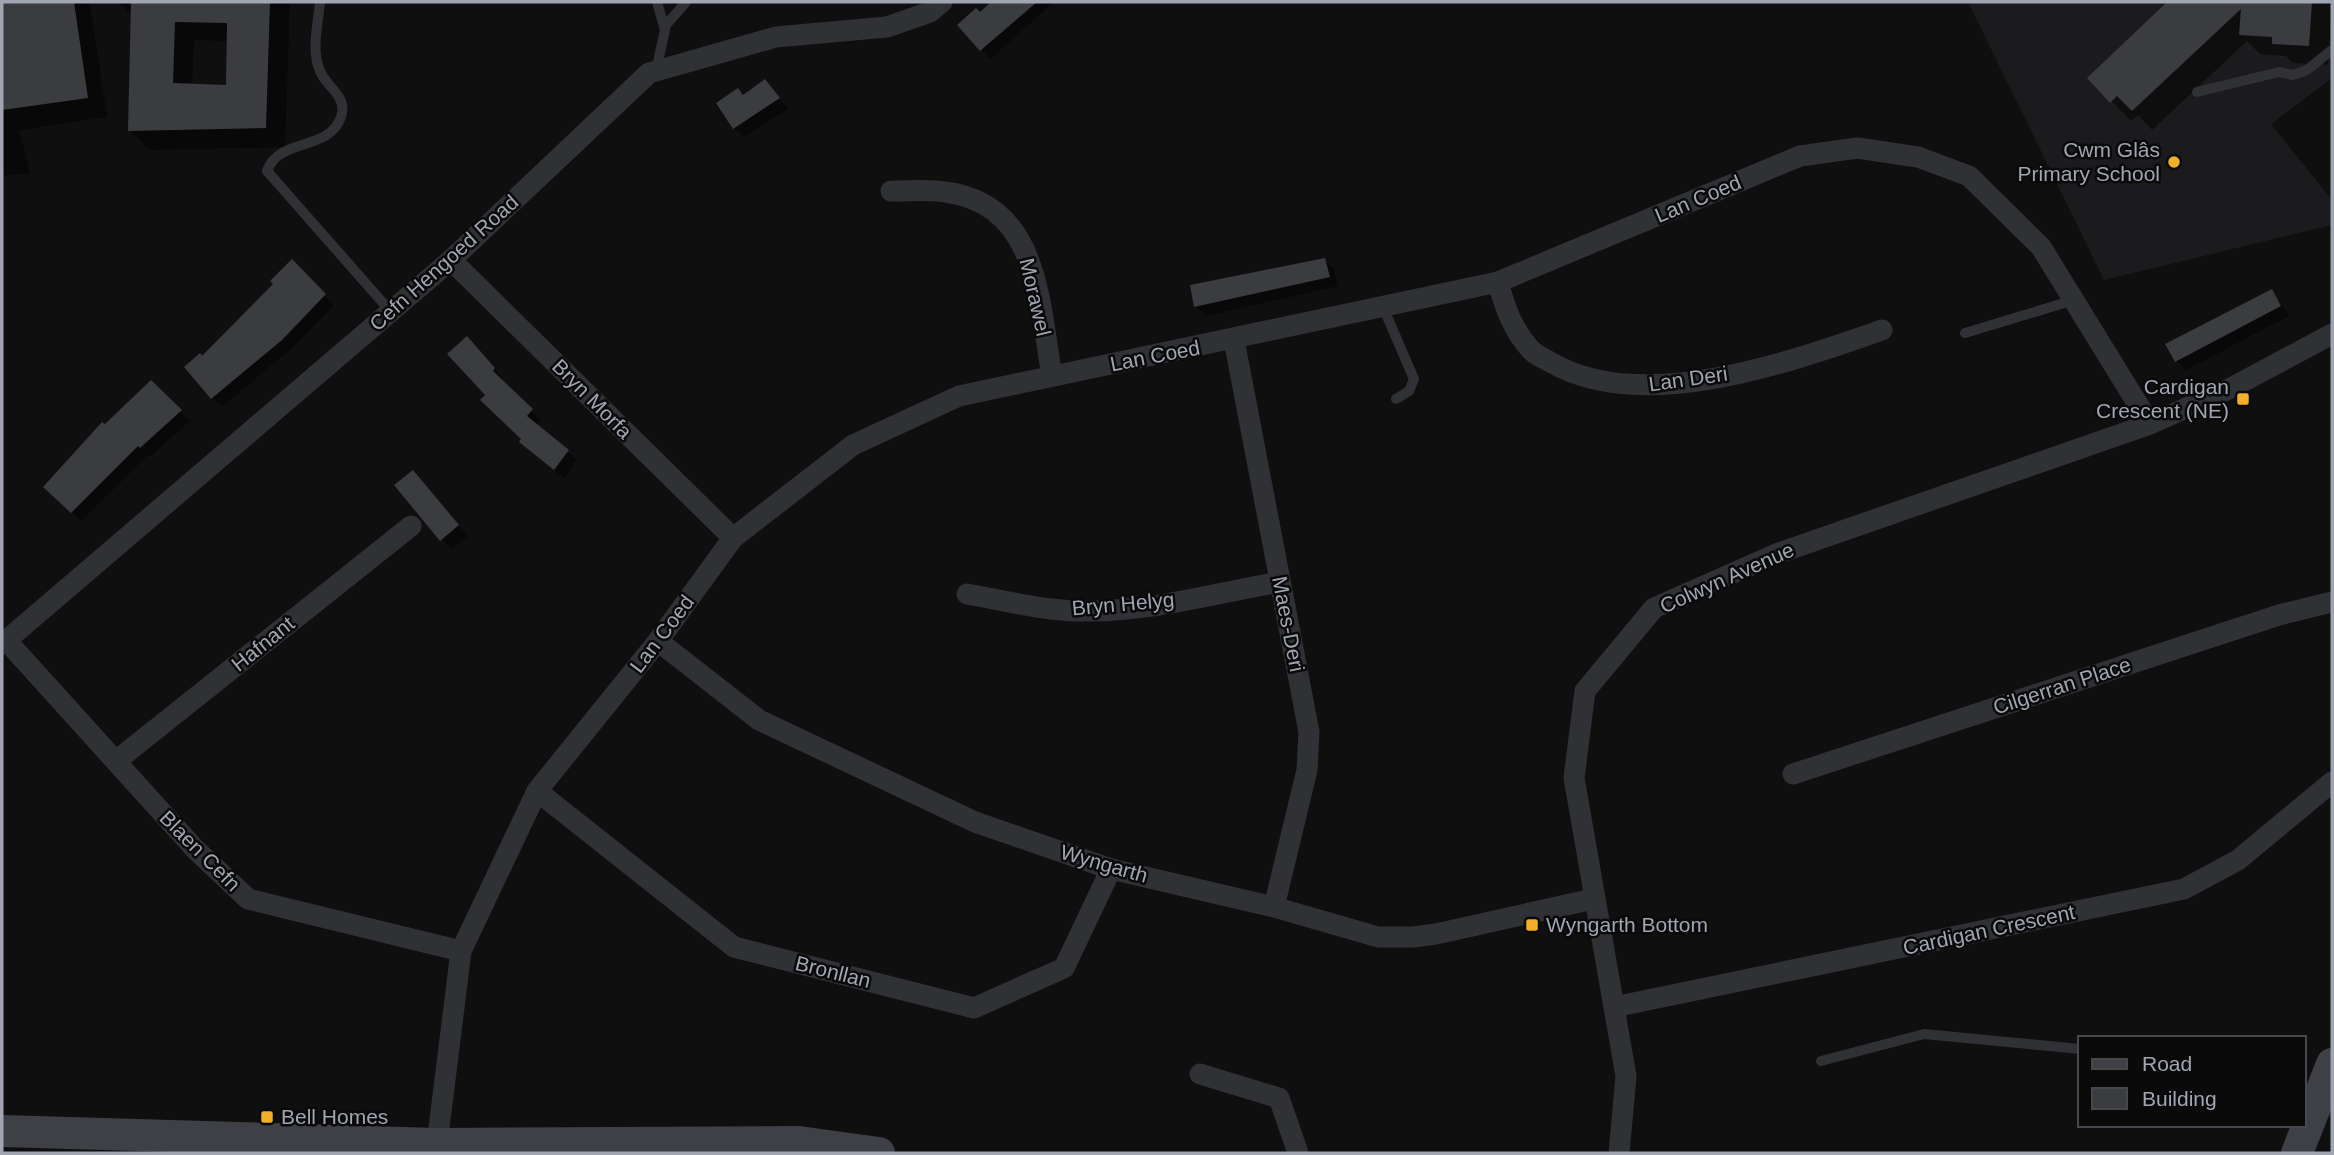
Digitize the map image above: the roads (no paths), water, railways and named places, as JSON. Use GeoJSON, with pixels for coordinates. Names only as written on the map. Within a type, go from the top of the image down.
{"type":"FeatureCollection","features":[{"type":"Feature","properties":{"kind":"street","name":"Cefn Hengoed Road"},"geometry":{"type":"LineString","coordinates":[[4,642],[451,260],[649,73],[776,37],[887,27],[930,12],[942,2]]}},
{"type":"Feature","properties":{"kind":"street","name":"Lan Coed"},"geometry":{"type":"LineString","coordinates":[[437,1144],[461,951],[537,792],[658,641],[733,538],[853,445],[959,396],[1234,340],[1498,282],[1800,156],[1857,148],[1917,157],[1969,176],[2041,247],[2150,424]]}},
{"type":"Feature","properties":{"kind":"street","name":"Morawel"},"geometry":{"type":"LineString","coordinates":[[891,191],[944,191],[975,199],[1001,215],[1018,234],[1032,266],[1052,376]]}},
{"type":"Feature","properties":{"kind":"street","name":"Bryn Morfa"},"geometry":{"type":"LineString","coordinates":[[451,260],[733,538]]}},
{"type":"Feature","properties":{"kind":"street","name":"Lan Deri"},"geometry":{"type":"LineString","coordinates":[[1498,282],[1508,317],[1531,350],[1566,371],[1604,383],[1656,387],[1731,373],[1807,356],[1882,330]]}},
{"type":"Feature","properties":{"kind":"street","name":"Colwyn Avenue"},"geometry":{"type":"LineString","coordinates":[[1619,1153],[1626,1076],[1574,778],[1585,691],[1654,608],[1776,554],[2150,424],[2231,388],[2332,334]]}},
{"type":"Feature","properties":{"kind":"street","name":"Maes-Deri"},"geometry":{"type":"LineString","coordinates":[[1234,340],[1309,732],[1307,770],[1274,907]]}},
{"type":"Feature","properties":{"kind":"street","name":"Hafnant"},"geometry":{"type":"LineString","coordinates":[[116,761],[411,526]]}},
{"type":"Feature","properties":{"kind":"street","name":"Bryn Helyg"},"geometry":{"type":"LineString","coordinates":[[967,594],[1050,608],[1089,611],[1146,606],[1280,582]]}},
{"type":"Feature","properties":{"kind":"street","name":"Cilgerran Place"},"geometry":{"type":"LineString","coordinates":[[1793,774],[2279,615],[2332,602]]}},
{"type":"Feature","properties":{"kind":"street","name":"Wyngarth"},"geometry":{"type":"LineString","coordinates":[[658,641],[759,720],[975,822],[1111,869],[1274,907],[1378,937],[1413,937],[1593,899]]}},
{"type":"Feature","properties":{"kind":"street","name":"Blaen Cefn"},"geometry":{"type":"LineString","coordinates":[[4,642],[195,849],[248,899],[461,951]]}},
{"type":"Feature","properties":{"kind":"street","name":"Cardigan Crescent"},"geometry":{"type":"LineString","coordinates":[[1614,1007],[2184,889],[2238,860],[2332,782]]}},
{"type":"Feature","properties":{"kind":"street","name":"Bronllan"},"geometry":{"type":"LineString","coordinates":[[537,792],[734,947],[974,1008],[1064,968],[1111,869]]}},
{"type":"Feature","properties":{"kind":"street"},"geometry":{"type":"LineString","coordinates":[[2297,1153],[2332,1064]]}},
{"type":"Feature","properties":{"kind":"street"},"geometry":{"type":"LineString","coordinates":[[1200,1074],[1279,1098],[1298,1153]]}},
{"type":"Feature","properties":{"kind":"street"},"geometry":{"type":"LineString","coordinates":[[2,1132],[437,1144],[799,1142],[879,1153]]}},
{"type":"Feature","properties":{"kind":"lane"},"geometry":{"type":"LineString","coordinates":[[320,2],[316,57],[320,71],[338,93],[343,107],[341,117],[328,135],[279,154],[270,162],[267,171],[391,312]]}},
{"type":"Feature","properties":{"kind":"lane"},"geometry":{"type":"LineString","coordinates":[[657,2],[665,30]]}},
{"type":"Feature","properties":{"kind":"lane"},"geometry":{"type":"LineString","coordinates":[[656,71],[666,25],[686,2]]}},
{"type":"Feature","properties":{"kind":"lane"},"geometry":{"type":"LineString","coordinates":[[2197,92],[2278,72],[2292,75],[2307,70],[2332,50]]}},
{"type":"Feature","properties":{"kind":"lane"},"geometry":{"type":"LineString","coordinates":[[1965,333],[2074,300]]}},
{"type":"Feature","properties":{"kind":"lane"},"geometry":{"type":"LineString","coordinates":[[1383,307],[1414,379],[1409,391],[1396,398]]}},
{"type":"Feature","properties":{"kind":"lane"},"geometry":{"type":"LineString","coordinates":[[1821,1061],[1924,1034],[2078,1049]]}},
{"type":"Feature","properties":{"kind":"place","name":"Cwm Glâs Primary School"},"geometry":{"type":"Point","coordinates":[2174,162]}},
{"type":"Feature","properties":{"kind":"place","name":"Cardigan Crescent (NE)"},"geometry":{"type":"Point","coordinates":[2243,399]}},
{"type":"Feature","properties":{"kind":"place","name":"Wyngarth Bottom"},"geometry":{"type":"Point","coordinates":[1532,925]}},
{"type":"Feature","properties":{"kind":"place","name":"Bell Homes"},"geometry":{"type":"Point","coordinates":[267,1117]}}]}
